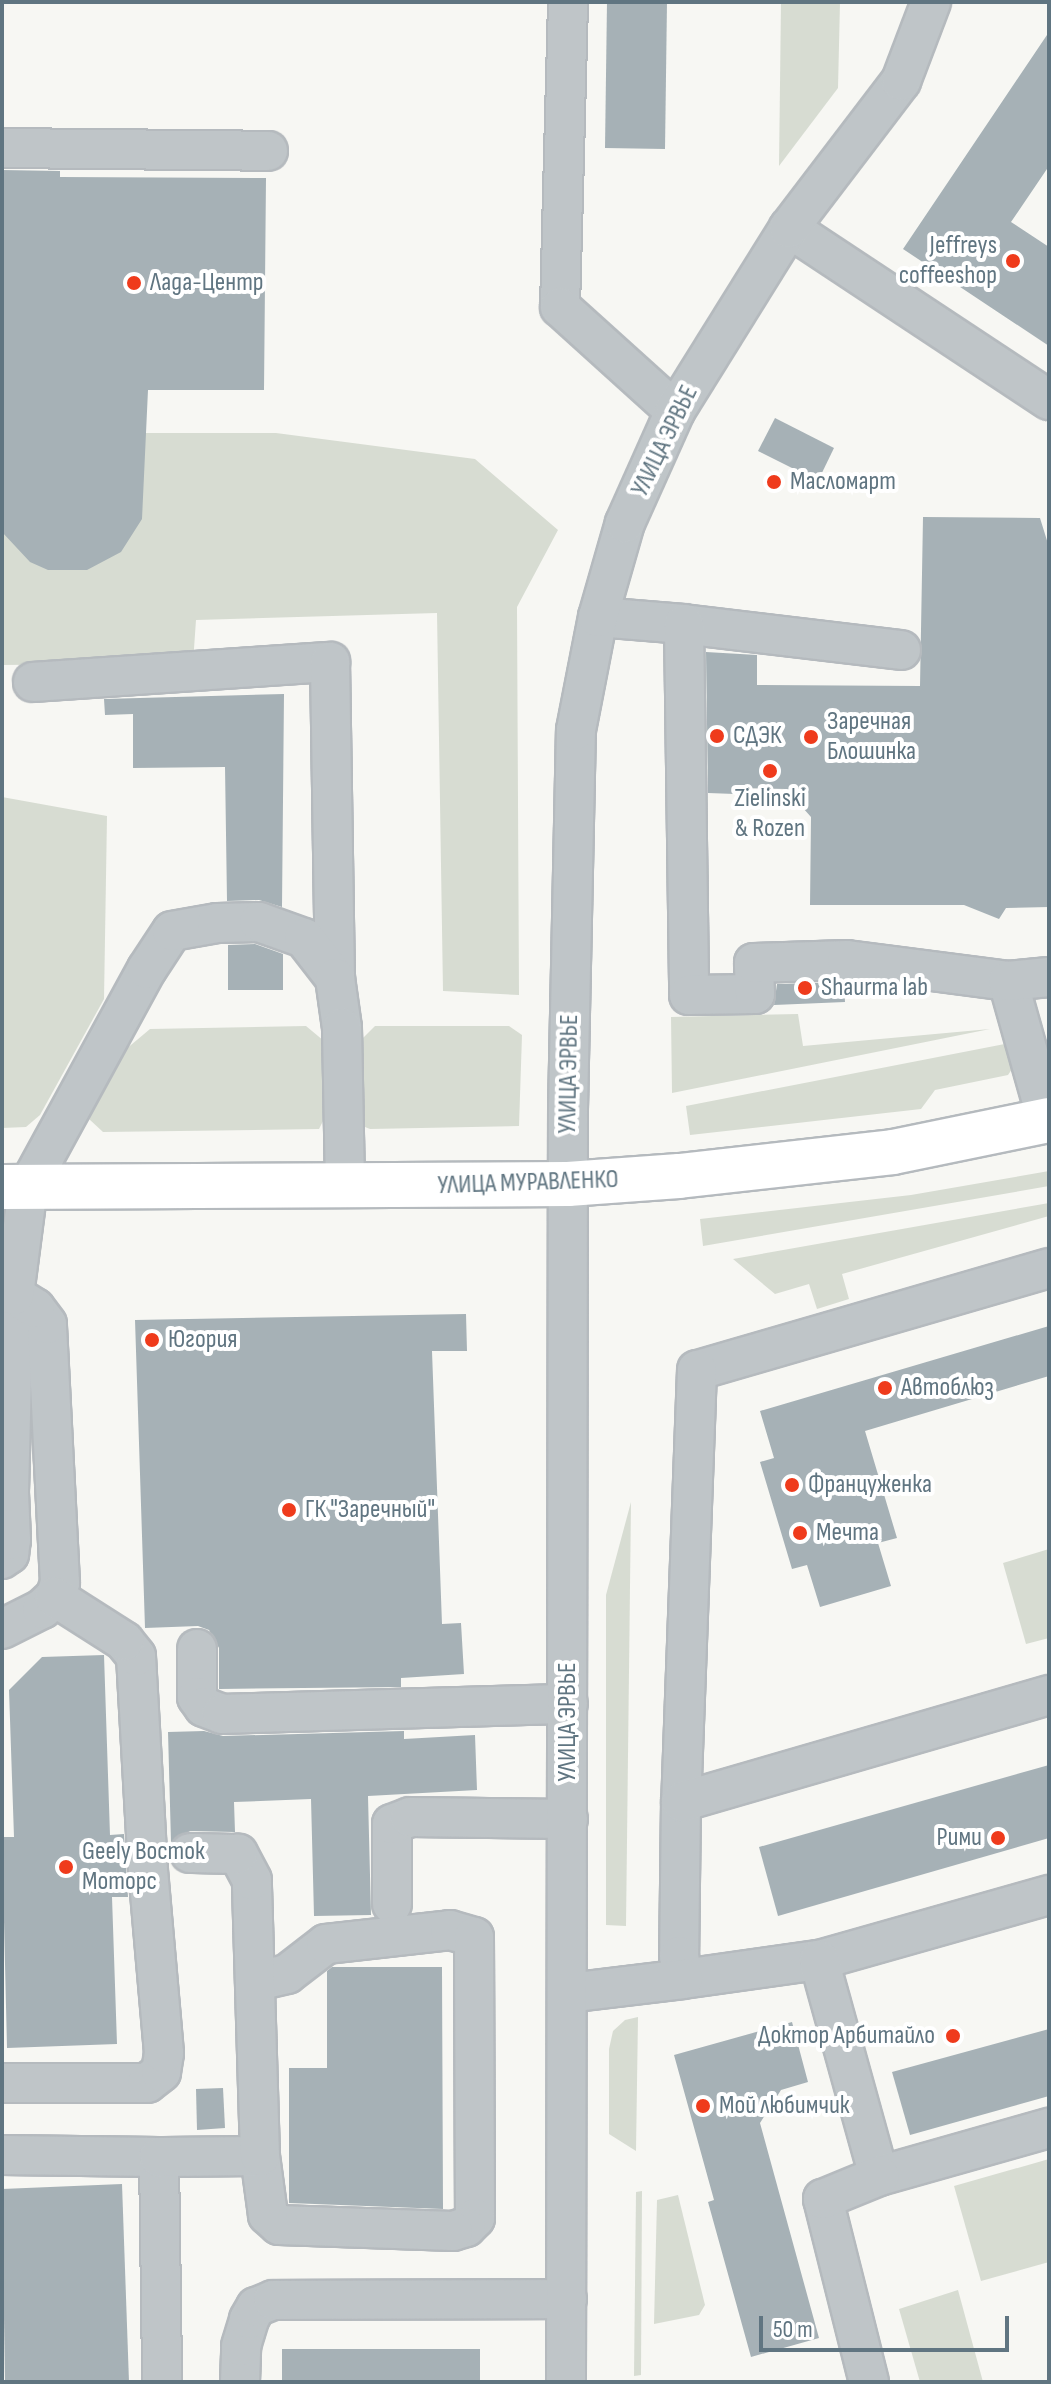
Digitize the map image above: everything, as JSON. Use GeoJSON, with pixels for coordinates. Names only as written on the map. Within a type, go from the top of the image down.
{"type":"FeatureCollection","features":[{"type":"Feature","properties":{"kind":"main road","name":"УЛИЦА МУРАВЛЕНКО"},"geometry":{"type":"LineString","coordinates":[[15,1187],[568,1184],[679,1176],[893,1152],[1048,1120]]}},
{"type":"Feature","properties":{"kind":"street"},"geometry":{"type":"LineString","coordinates":[[568,2],[560,307],[675,411]]}},
{"type":"Feature","properties":{"kind":"street","name":"УЛИЦА ЭРВЬЕ"},"geometry":{"type":"LineString","coordinates":[[566,2382],[568,1184],[576,730],[598,617],[625,523],[675,411],[789,228],[901,81],[931,2]]}},
{"type":"Feature","properties":{"kind":"street"},"geometry":{"type":"LineString","coordinates":[[2,148],[268,151]]}},
{"type":"Feature","properties":{"kind":"street"},"geometry":{"type":"LineString","coordinates":[[789,228],[1049,400]]}},
{"type":"Feature","properties":{"kind":"street"},"geometry":{"type":"LineString","coordinates":[[598,617],[901,650]]}},
{"type":"Feature","properties":{"kind":"street"},"geometry":{"type":"LineString","coordinates":[[684,624],[689,995],[755,994],[754,963],[847,960],[1008,981],[1049,977]]}},
{"type":"Feature","properties":{"kind":"street"},"geometry":{"type":"LineString","coordinates":[[33,682],[330,662],[335,978],[342,1028],[345,1186]]}},
{"type":"Feature","properties":{"kind":"street"},"geometry":{"type":"LineString","coordinates":[[2,1559],[9,1554],[11,1540],[6,1492],[8,1300],[15,1187],[172,931],[217,923],[259,922],[304,938],[335,978]]}},
{"type":"Feature","properties":{"kind":"street"},"geometry":{"type":"LineString","coordinates":[[1008,981],[1048,1120]]}},
{"type":"Feature","properties":{"kind":"street"},"geometry":{"type":"LineString","coordinates":[[683,1979],[679,1956],[681,1802],[697,1370],[1049,1268]]}},
{"type":"Feature","properties":{"kind":"street"},"geometry":{"type":"LineString","coordinates":[[2,1629],[42,1609],[55,1597],[60,1583],[47,1324],[35,1308],[8,1300]]}},
{"type":"Feature","properties":{"kind":"street"},"geometry":{"type":"LineString","coordinates":[[2,2083],[147,2083],[161,2072],[164,2053],[148,1871],[136,1656],[124,1641],[55,1597]]}},
{"type":"Feature","properties":{"kind":"street"},"geometry":{"type":"LineString","coordinates":[[197,1649],[197,1697],[204,1707],[222,1714],[568,1704]]}},
{"type":"Feature","properties":{"kind":"street"},"geometry":{"type":"LineString","coordinates":[[681,1802],[1049,1695]]}},
{"type":"Feature","properties":{"kind":"street"},"geometry":{"type":"LineString","coordinates":[[392,1904],[392,1824],[410,1817],[568,1819]]}},
{"type":"Feature","properties":{"kind":"street"},"geometry":{"type":"LineString","coordinates":[[190,1853],[238,1854],[252,1880],[260,2156],[268,2215],[279,2225],[453,2231],[466,2227],[475,2218],[474,1937],[450,1930],[326,1944],[287,1974],[257,1981]]}},
{"type":"Feature","properties":{"kind":"street"},"geometry":{"type":"LineString","coordinates":[[568,1993],[819,1960],[1049,1895]]}},
{"type":"Feature","properties":{"kind":"street"},"geometry":{"type":"LineString","coordinates":[[819,1960],[879,2176]]}},
{"type":"Feature","properties":{"kind":"street"},"geometry":{"type":"LineString","coordinates":[[869,2382],[823,2199],[879,2176],[1049,2128]]}},
{"type":"Feature","properties":{"kind":"street"},"geometry":{"type":"LineString","coordinates":[[2,2155],[260,2156]]}},
{"type":"Feature","properties":{"kind":"street"},"geometry":{"type":"LineString","coordinates":[[159,2157],[162,2382]]}},
{"type":"Feature","properties":{"kind":"street"},"geometry":{"type":"LineString","coordinates":[[240,2382],[241,2346],[249,2319],[256,2307],[273,2300],[567,2299]]}},
{"type":"Feature","properties":{"kind":"shaded area"},"geometry":{"type":"Polygon","coordinates":[[[781,2],[840,2],[838,88],[779,166],[781,2]]]}},
{"type":"Feature","properties":{"kind":"shaded area"},"geometry":{"type":"Polygon","coordinates":[[[2,433],[276,433],[475,459],[558,530],[517,607],[519,995],[443,991],[437,613],[196,620],[193,663],[2,665],[2,433]]]}},
{"type":"Feature","properties":{"kind":"shaded area"},"geometry":{"type":"Polygon","coordinates":[[[2,797],[107,816],[104,999],[40,1115],[26,1127],[2,1128],[2,797]]]}},
{"type":"Feature","properties":{"kind":"shaded area"},"geometry":{"type":"Polygon","coordinates":[[[798,1014],[803,1046],[990,1029],[672,1093],[671,1017],[798,1014]]]}},
{"type":"Feature","properties":{"kind":"shaded area"},"geometry":{"type":"Polygon","coordinates":[[[306,1026],[324,1041],[327,1113],[319,1129],[103,1132],[89,1119],[125,1050],[150,1029],[306,1026]]]}},
{"type":"Feature","properties":{"kind":"shaded area"},"geometry":{"type":"Polygon","coordinates":[[[375,1026],[509,1026],[522,1035],[519,1126],[370,1129],[360,1125],[360,1041],[375,1026]]]}},
{"type":"Feature","properties":{"kind":"shaded area"},"geometry":{"type":"Polygon","coordinates":[[[1015,1042],[1018,1060],[1008,1075],[935,1090],[921,1109],[690,1135],[686,1106],[1015,1042]]]}},
{"type":"Feature","properties":{"kind":"shaded area"},"geometry":{"type":"Polygon","coordinates":[[[1049,1171],[1049,1186],[703,1246],[700,1219],[911,1195],[1049,1171]]]}},
{"type":"Feature","properties":{"kind":"shaded area"},"geometry":{"type":"Polygon","coordinates":[[[1049,1203],[1049,1216],[842,1274],[849,1299],[817,1309],[809,1284],[775,1294],[733,1259],[1049,1203]]]}},
{"type":"Feature","properties":{"kind":"shaded area"},"geometry":{"type":"Polygon","coordinates":[[[631,1502],[626,1926],[606,1925],[606,1595],[631,1502]]]}},
{"type":"Feature","properties":{"kind":"shaded area"},"geometry":{"type":"Polygon","coordinates":[[[1049,1549],[1049,1638],[1026,1644],[1003,1563],[1049,1549]]]}},
{"type":"Feature","properties":{"kind":"shaded area"},"geometry":{"type":"Polygon","coordinates":[[[638,2017],[636,2151],[609,2134],[609,2049],[613,2031],[625,2020],[638,2017]]]}},
{"type":"Feature","properties":{"kind":"shaded area"},"geometry":{"type":"Polygon","coordinates":[[[1049,2159],[1049,2262],[981,2281],[954,2186],[1049,2159]]]}},
{"type":"Feature","properties":{"kind":"shaded area"},"geometry":{"type":"Polygon","coordinates":[[[642,2191],[641,2375],[634,2376],[636,2192],[642,2191]]]}},
{"type":"Feature","properties":{"kind":"shaded area"},"geometry":{"type":"Polygon","coordinates":[[[678,2195],[705,2305],[699,2315],[654,2324],[657,2200],[678,2195]]]}},
{"type":"Feature","properties":{"kind":"shaded area"},"geometry":{"type":"Polygon","coordinates":[[[958,2290],[983,2382],[920,2382],[899,2309],[958,2290]]]}},
{"type":"Feature","properties":{"kind":"building"},"geometry":{"type":"Polygon","coordinates":[[[607,2],[667,2],[665,149],[605,148],[607,2]]]}},
{"type":"Feature","properties":{"kind":"building"},"geometry":{"type":"Polygon","coordinates":[[[1049,32],[1049,166],[1011,222],[1049,247],[1049,346],[903,249],[1049,32]]]}},
{"type":"Feature","properties":{"kind":"building","name":"Лада-Центр"},"geometry":{"type":"Polygon","coordinates":[[[2,170],[60,171],[60,177],[266,178],[264,390],[148,390],[142,519],[121,552],[87,570],[48,570],[30,562],[2,532],[2,170]]]}},
{"type":"Feature","properties":{"kind":"building"},"geometry":{"type":"Polygon","coordinates":[[[775,418],[834,448],[818,481],[758,451],[775,418]]]}},
{"type":"Feature","properties":{"kind":"building"},"geometry":{"type":"Polygon","coordinates":[[[923,517],[1040,518],[1049,547],[1049,907],[1006,908],[999,919],[964,905],[810,905],[811,817],[786,789],[735,788],[735,794],[708,793],[706,652],[757,655],[757,685],[920,686],[923,517]]]}},
{"type":"Feature","properties":{"kind":"building"},"geometry":{"type":"Polygon","coordinates":[[[284,694],[282,907],[259,900],[227,901],[225,767],[133,768],[133,714],[105,715],[104,699],[284,694]]]}},
{"type":"Feature","properties":{"kind":"building"},"geometry":{"type":"Polygon","coordinates":[[[255,944],[283,954],[283,990],[228,990],[228,945],[255,944]]]}},
{"type":"Feature","properties":{"kind":"building"},"geometry":{"type":"Polygon","coordinates":[[[844,982],[845,1002],[774,1005],[777,984],[844,982]]]}},
{"type":"Feature","properties":{"kind":"building","name":"ГК \"Заречный\""},"geometry":{"type":"Polygon","coordinates":[[[466,1314],[467,1351],[432,1351],[442,1624],[461,1623],[464,1674],[401,1678],[401,1687],[219,1689],[219,1648],[209,1630],[198,1626],[145,1628],[135,1320],[466,1314]]]}},
{"type":"Feature","properties":{"kind":"building"},"geometry":{"type":"Polygon","coordinates":[[[1049,1326],[1049,1376],[865,1431],[897,1538],[878,1543],[891,1586],[820,1607],[807,1565],[792,1569],[760,1462],[774,1458],[760,1411],[1049,1326]]]}},
{"type":"Feature","properties":{"kind":"building","name":"Geely Восток Моторс"},"geometry":{"type":"Polygon","coordinates":[[[104,1655],[110,1835],[124,1834],[128,1897],[112,1897],[117,2044],[7,2048],[2,1837],[14,1837],[9,1690],[42,1657],[104,1655]]]}},
{"type":"Feature","properties":{"kind":"building"},"geometry":{"type":"Polygon","coordinates":[[[204,1731],[223,1736],[404,1731],[404,1739],[475,1735],[477,1790],[368,1796],[371,1915],[314,1916],[311,1799],[234,1802],[235,1832],[190,1831],[171,1842],[168,1732],[204,1731]]]}},
{"type":"Feature","properties":{"kind":"building"},"geometry":{"type":"Polygon","coordinates":[[[1049,1765],[1049,1838],[778,1916],[759,1847],[1049,1765]]]}},
{"type":"Feature","properties":{"kind":"building"},"geometry":{"type":"Polygon","coordinates":[[[332,1967],[442,1967],[443,2209],[289,2203],[289,2068],[327,2068],[327,1971],[332,1967]]]}},
{"type":"Feature","properties":{"kind":"building"},"geometry":{"type":"Polygon","coordinates":[[[792,2022],[808,2082],[781,2090],[760,2123],[819,2338],[751,2357],[708,2202],[714,2200],[674,2055],[792,2022]]]}},
{"type":"Feature","properties":{"kind":"building"},"geometry":{"type":"Polygon","coordinates":[[[1049,2029],[1049,2096],[910,2135],[892,2072],[1049,2029]]]}},
{"type":"Feature","properties":{"kind":"building"},"geometry":{"type":"Polygon","coordinates":[[[223,2088],[225,2128],[197,2130],[196,2089],[223,2088]]]}},
{"type":"Feature","properties":{"kind":"building"},"geometry":{"type":"Polygon","coordinates":[[[122,2184],[129,2382],[5,2382],[2,2189],[122,2184]]]}},
{"type":"Feature","properties":{"kind":"building"},"geometry":{"type":"Polygon","coordinates":[[[282,2349],[480,2349],[480,2382],[282,2382],[282,2349]]]}},
{"type":"Feature","properties":{"kind":"place","name":"Jeffreys coffeeshop"},"geometry":{"type":"Point","coordinates":[1013,261]}},
{"type":"Feature","properties":{"kind":"place","name":"Лада-Центр"},"geometry":{"type":"Point","coordinates":[134,283]}},
{"type":"Feature","properties":{"kind":"place","name":"Масломарт"},"geometry":{"type":"Point","coordinates":[774,482]}},
{"type":"Feature","properties":{"kind":"place","name":"СДЭК"},"geometry":{"type":"Point","coordinates":[717,736]}},
{"type":"Feature","properties":{"kind":"place","name":"Заречная Блошинка"},"geometry":{"type":"Point","coordinates":[811,737]}},
{"type":"Feature","properties":{"kind":"place","name":"Zielinski & Rozen"},"geometry":{"type":"Point","coordinates":[770,771]}},
{"type":"Feature","properties":{"kind":"place","name":"Shaurma lab"},"geometry":{"type":"Point","coordinates":[805,988]}},
{"type":"Feature","properties":{"kind":"place","name":"Югория"},"geometry":{"type":"Point","coordinates":[152,1340]}},
{"type":"Feature","properties":{"kind":"place","name":"Автоблюз"},"geometry":{"type":"Point","coordinates":[885,1388]}},
{"type":"Feature","properties":{"kind":"place","name":"Француженка"},"geometry":{"type":"Point","coordinates":[792,1485]}},
{"type":"Feature","properties":{"kind":"place","name":"ГК \"Заречный\""},"geometry":{"type":"Point","coordinates":[289,1510]}},
{"type":"Feature","properties":{"kind":"place","name":"Мечта"},"geometry":{"type":"Point","coordinates":[800,1533]}},
{"type":"Feature","properties":{"kind":"place","name":"Рими"},"geometry":{"type":"Point","coordinates":[998,1838]}},
{"type":"Feature","properties":{"kind":"place","name":"Geely Восток Моторс"},"geometry":{"type":"Point","coordinates":[66,1867]}},
{"type":"Feature","properties":{"kind":"place","name":"Доктор Арбитайло"},"geometry":{"type":"Point","coordinates":[953,2036]}},
{"type":"Feature","properties":{"kind":"place","name":"Мой любимчик"},"geometry":{"type":"Point","coordinates":[703,2106]}}]}
